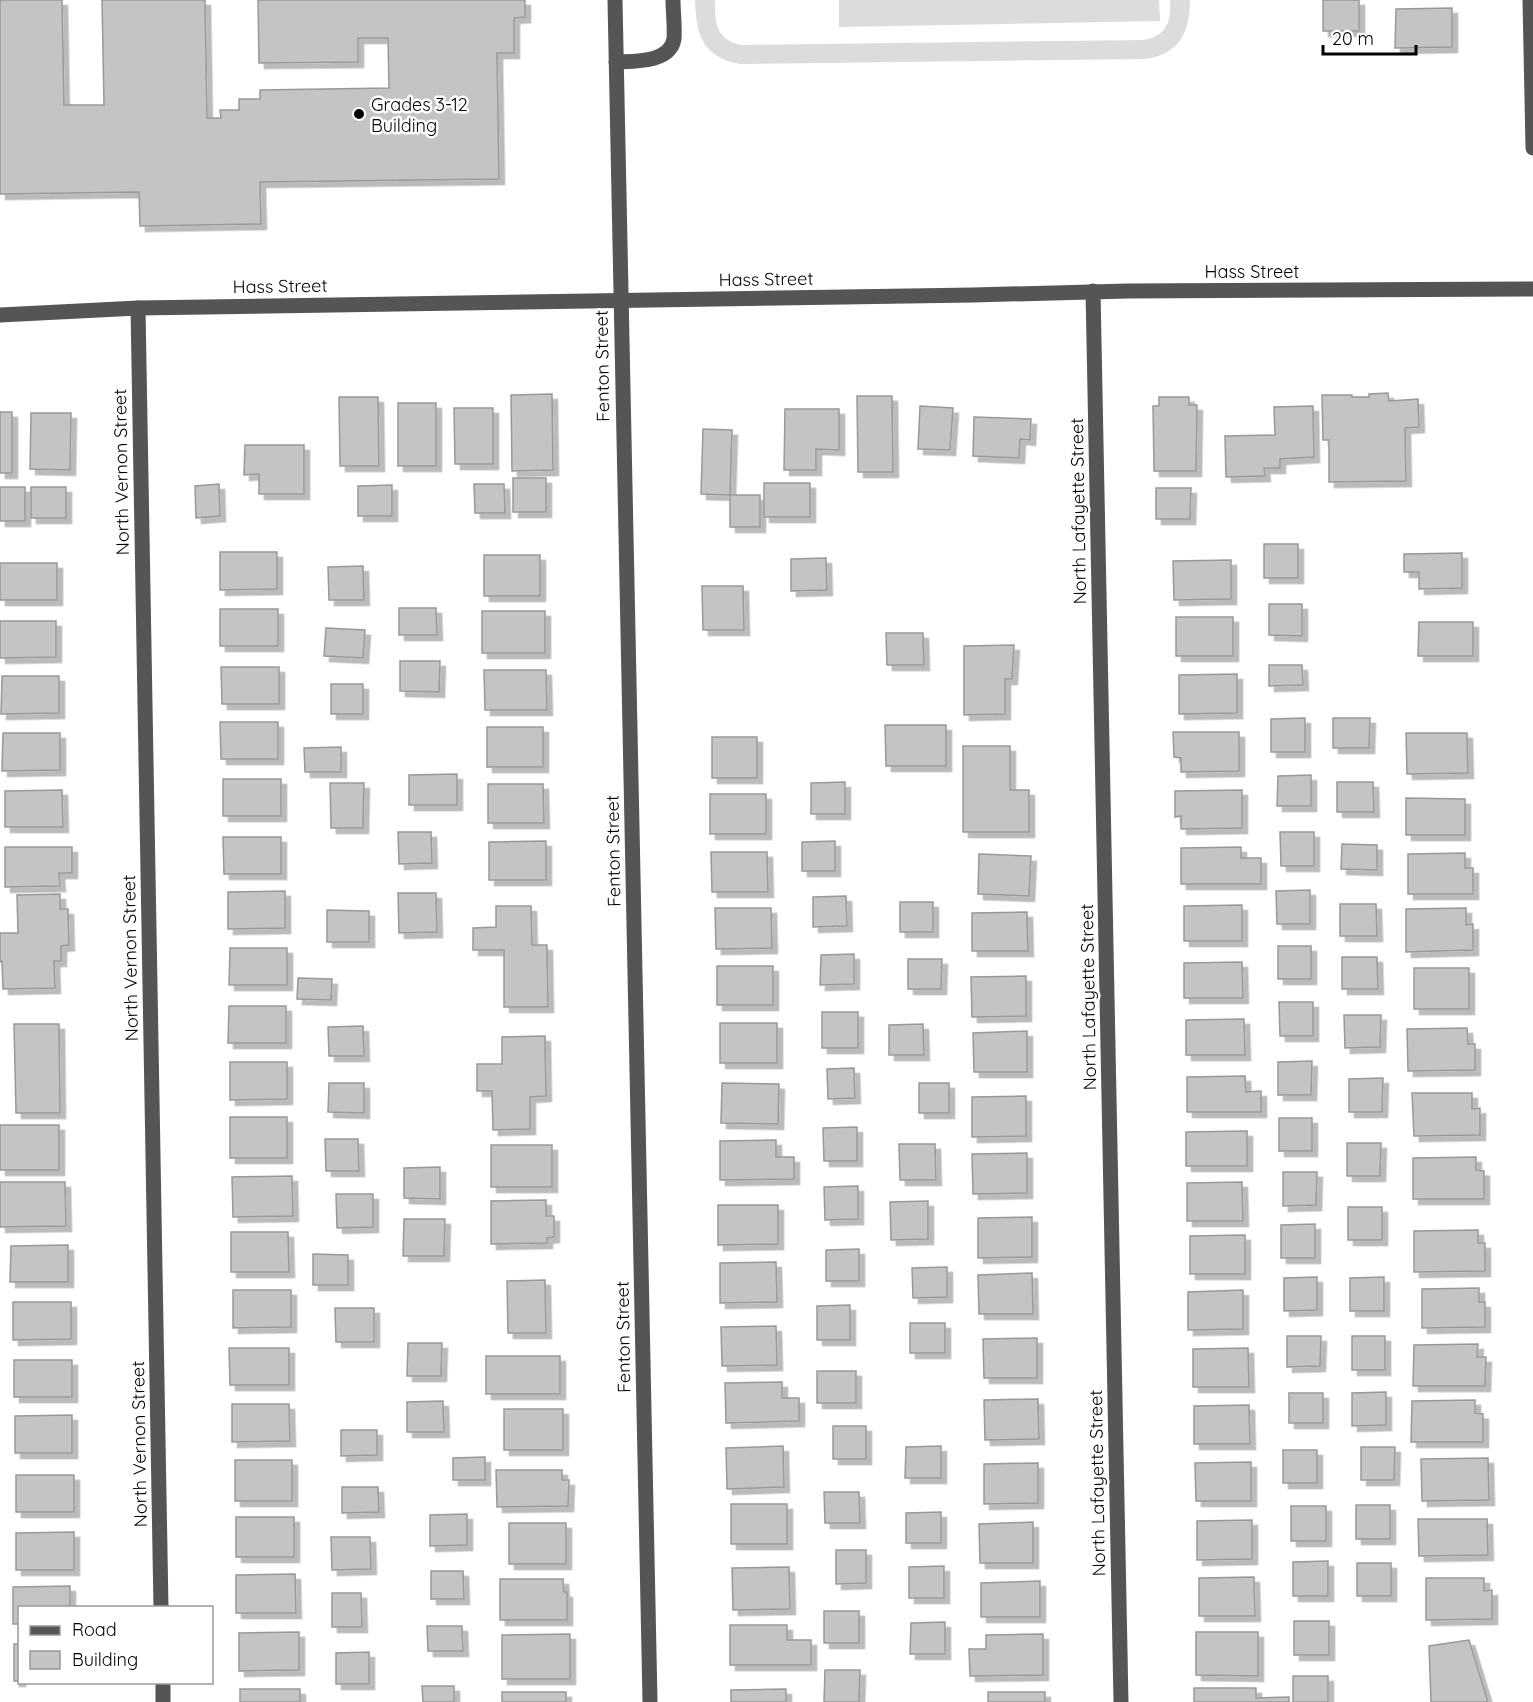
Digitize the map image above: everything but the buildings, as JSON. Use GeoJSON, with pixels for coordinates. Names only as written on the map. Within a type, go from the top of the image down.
{"type":"FeatureCollection","features":[{"type":"Feature","properties":{"kind":"street","name":"Fenton Street"},"geometry":{"type":"LineString","coordinates":[[615,0],[650,1702]]}},
{"type":"Feature","properties":{"kind":"street"},"geometry":{"type":"LineString","coordinates":[[616,62],[657,58],[670,50],[674,40],[673,0]]}},
{"type":"Feature","properties":{"kind":"street"},"geometry":{"type":"LineString","coordinates":[[1530,0],[1533,148]]}},
{"type":"Feature","properties":{"kind":"street","name":"Hass Street"},"geometry":{"type":"LineString","coordinates":[[0,315],[138,308],[973,295],[1093,291],[1533,289]]}},
{"type":"Feature","properties":{"kind":"street","name":"North Lafayette Street"},"geometry":{"type":"LineString","coordinates":[[1093,291],[1121,1702]]}},
{"type":"Feature","properties":{"kind":"street","name":"North Vernon Street"},"geometry":{"type":"LineString","coordinates":[[138,308],[161,1606]]}},
{"type":"Feature","properties":{"kind":"street"},"geometry":{"type":"LineString","coordinates":[[163,1684],[163,1702]]}},
{"type":"Feature","properties":{"kind":"shaded area"},"geometry":{"type":"Polygon","coordinates":[[[695,0],[715,0],[718,28],[726,38],[740,45],[1144,40],[1163,31],[1169,21],[1170,0],[1190,0],[1190,11],[1185,31],[1175,46],[1167,52],[1146,59],[741,64],[718,56],[704,42],[697,24],[695,0]]]}},
{"type":"Feature","properties":{"kind":"shaded area"},"geometry":{"type":"Polygon","coordinates":[[[839,0],[1159,0],[1160,21],[839,27],[839,0]]]}},
{"type":"Feature","properties":{"kind":"place","name":"Grades 3-12 Building"},"geometry":{"type":"Point","coordinates":[359,114]}}]}
